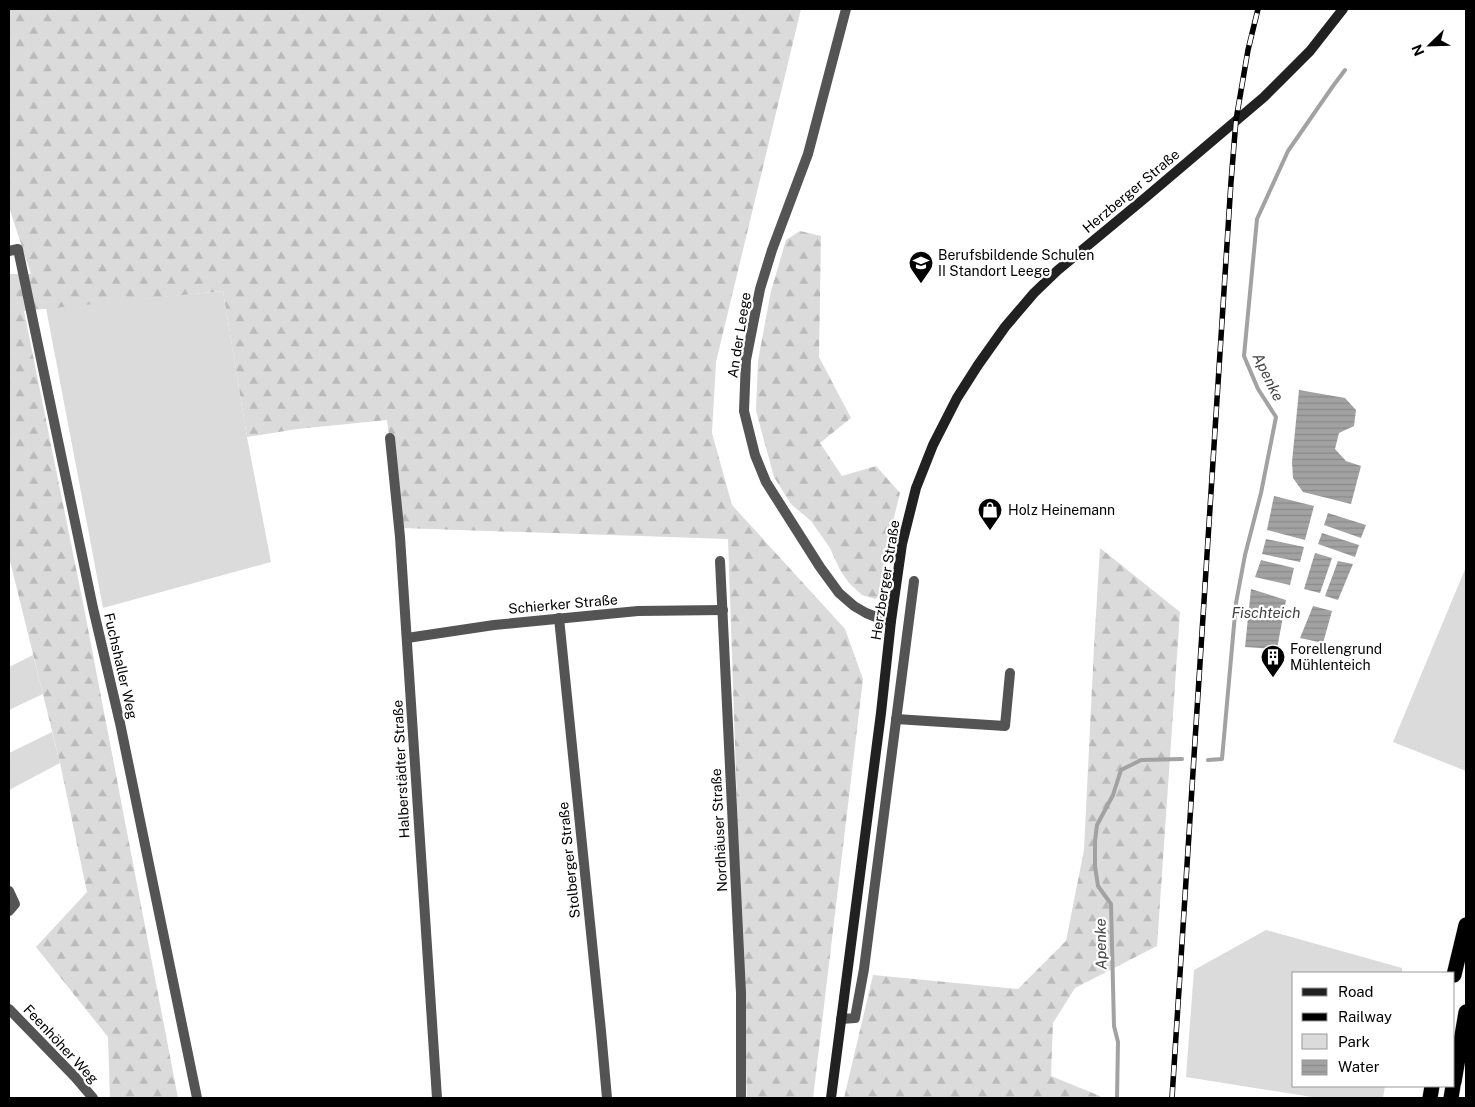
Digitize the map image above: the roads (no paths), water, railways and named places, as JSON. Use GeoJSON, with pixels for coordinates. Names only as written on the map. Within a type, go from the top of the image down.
{"type":"FeatureCollection","features":[{"type":"Feature","properties":{"kind":"highway"},"geometry":{"type":"LineString","coordinates":[[1455,972],[1466,925]]}},
{"type":"Feature","properties":{"kind":"highway"},"geometry":{"type":"LineString","coordinates":[[1455,1073],[1466,1012]]}},
{"type":"Feature","properties":{"kind":"street","name":"An der Leege"},"geometry":{"type":"LineString","coordinates":[[846,9],[808,154],[772,250],[760,289],[746,360],[744,411],[755,455],[766,482],[820,567],[839,593],[854,606],[866,613],[891,621]]}},
{"type":"Feature","properties":{"kind":"street","name":"Herzberger Straße"},"geometry":{"type":"LineString","coordinates":[[830,1098],[902,544],[916,488],[933,445],[957,398],[978,365],[1005,327],[1034,292],[1264,97],[1310,51],[1343,9]]}},
{"type":"Feature","properties":{"kind":"street","name":"Fuchshaller Weg"},"geometry":{"type":"LineString","coordinates":[[9,251],[18,250],[93,608],[120,723],[197,1098]]}},
{"type":"Feature","properties":{"kind":"street","name":"Halberstädter Straße"},"geometry":{"type":"LineString","coordinates":[[390,438],[400,537],[437,1098]]}},
{"type":"Feature","properties":{"kind":"street","name":"Nordhäuser Straße"},"geometry":{"type":"LineString","coordinates":[[720,561],[741,993],[741,1098]]}},
{"type":"Feature","properties":{"kind":"street","name":"Herzberger Straße"},"geometry":{"type":"LineString","coordinates":[[841,1019],[856,1018],[914,581]]}},
{"type":"Feature","properties":{"kind":"street","name":"Schierker Straße"},"geometry":{"type":"LineString","coordinates":[[407,638],[494,625],[559,618],[638,611],[723,610]]}},
{"type":"Feature","properties":{"kind":"street","name":"Stolberger Straße"},"geometry":{"type":"LineString","coordinates":[[559,618],[607,1098]]}},
{"type":"Feature","properties":{"kind":"street"},"geometry":{"type":"LineString","coordinates":[[896,719],[1005,726],[1010,673]]}},
{"type":"Feature","properties":{"kind":"street"},"geometry":{"type":"LineString","coordinates":[[9,891],[15,904],[9,911]]}},
{"type":"Feature","properties":{"kind":"street","name":"Feenhöher Weg"},"geometry":{"type":"LineString","coordinates":[[9,1009],[93,1098]]}},
{"type":"Feature","properties":{"kind":"water"},"geometry":{"type":"Polygon","coordinates":[[[1299,390],[1345,398],[1356,410],[1354,426],[1339,433],[1335,449],[1346,461],[1361,466],[1351,504],[1303,492],[1293,478],[1292,462],[1299,390]]]}},
{"type":"Feature","properties":{"kind":"water"},"geometry":{"type":"Polygon","coordinates":[[[1274,496],[1314,506],[1305,540],[1267,530],[1274,496]]]}},
{"type":"Feature","properties":{"kind":"water"},"geometry":{"type":"Polygon","coordinates":[[[1328,513],[1366,525],[1361,538],[1324,525],[1328,513]]]}},
{"type":"Feature","properties":{"kind":"water"},"geometry":{"type":"Polygon","coordinates":[[[1322,533],[1359,545],[1355,557],[1318,544],[1322,533]]]}},
{"type":"Feature","properties":{"kind":"water"},"geometry":{"type":"Polygon","coordinates":[[[1266,539],[1304,547],[1300,562],[1262,554],[1266,539]]]}},
{"type":"Feature","properties":{"kind":"water","name":"Fischteich"},"geometry":{"type":"Polygon","coordinates":[[[1315,553],[1332,558],[1320,593],[1304,589],[1315,553]]]}},
{"type":"Feature","properties":{"kind":"water","name":"Fischteich"},"geometry":{"type":"Polygon","coordinates":[[[1261,560],[1294,568],[1290,585],[1255,577],[1261,560]]]}},
{"type":"Feature","properties":{"kind":"water","name":"Fischteich"},"geometry":{"type":"Polygon","coordinates":[[[1338,561],[1353,564],[1338,600],[1325,596],[1338,561]]]}},
{"type":"Feature","properties":{"kind":"water","name":"Fischteich"},"geometry":{"type":"Polygon","coordinates":[[[1251,589],[1286,600],[1277,649],[1245,647],[1251,589]]]}},
{"type":"Feature","properties":{"kind":"water","name":"Fischteich"},"geometry":{"type":"Polygon","coordinates":[[[1313,606],[1332,611],[1323,643],[1300,638],[1313,606]]]}},
{"type":"Feature","properties":{"kind":"waterway","name":"Apenke"},"geometry":{"type":"LineString","coordinates":[[1208,760],[1222,759],[1236,603],[1276,417],[1258,389],[1244,356],[1257,219],[1288,151],[1345,70]]}},
{"type":"Feature","properties":{"kind":"waterway","name":"Apenke"},"geometry":{"type":"LineString","coordinates":[[1117,1098],[1118,1042],[1114,1026],[1111,904],[1098,886],[1095,866],[1097,825],[1113,795],[1121,770],[1141,760],[1182,759]]}},
{"type":"Feature","properties":{"kind":"railway"},"geometry":{"type":"LineString","coordinates":[[1172,1098],[1231,182],[1236,120],[1248,50],[1258,9]]}},
{"type":"Feature","properties":{"kind":"place","name":"Berufsbildende Schulen II Standort Leege"},"geometry":{"type":"Point","coordinates":[921,284]}},
{"type":"Feature","properties":{"kind":"place","name":"Holz Heinemann"},"geometry":{"type":"Point","coordinates":[990,531]}},
{"type":"Feature","properties":{"kind":"place","name":"Forellengrund Mühlenteich"},"geometry":{"type":"Point","coordinates":[1273,678]}}]}
